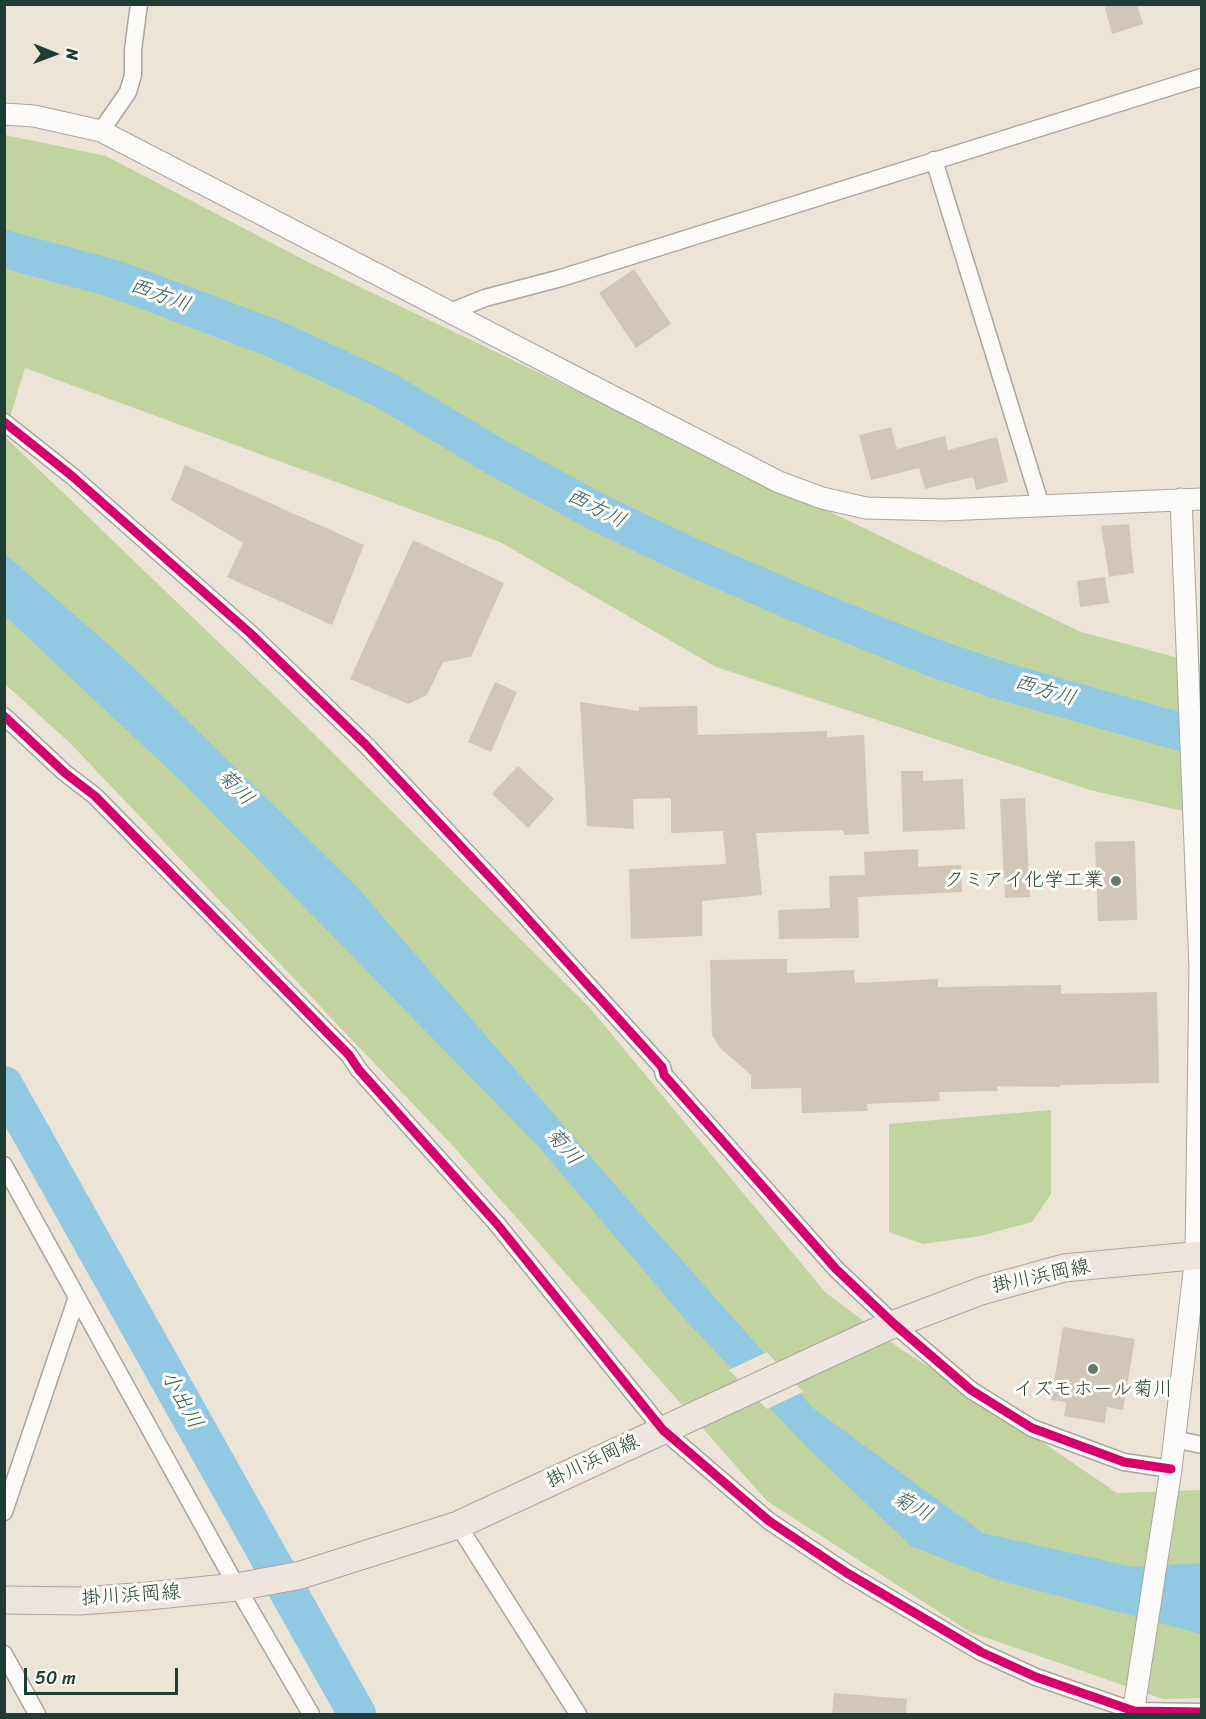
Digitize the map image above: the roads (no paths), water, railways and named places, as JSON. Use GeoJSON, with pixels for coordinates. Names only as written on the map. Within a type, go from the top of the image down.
{"type":"FeatureCollection","features":[{"type":"Feature","properties":{"kind":"main road","name":"掛川浜岡線"},"geometry":{"type":"LineString","coordinates":[[4,1600],[79,1601],[243,1586],[301,1575],[458,1525],[889,1326],[981,1290],[1064,1268],[1199,1255]]}},
{"type":"Feature","properties":{"kind":"street"},"geometry":{"type":"LineString","coordinates":[[101,131],[128,92],[133,75],[139,4]]}},
{"type":"Feature","properties":{"kind":"street"},"geometry":{"type":"LineString","coordinates":[[450,312],[485,298],[561,278],[1202,76]]}},
{"type":"Feature","properties":{"kind":"street"},"geometry":{"type":"LineString","coordinates":[[4,114],[34,116],[101,131],[779,482],[822,498],[866,508],[944,510],[1191,499],[1188,667],[1200,968],[1199,1255],[1134,1709]]}},
{"type":"Feature","properties":{"kind":"street"},"geometry":{"type":"LineString","coordinates":[[933,160],[1041,506]]}},
{"type":"Feature","properties":{"kind":"street"},"geometry":{"type":"LineString","coordinates":[[4,422],[72,476],[250,633],[366,745],[499,887],[662,1067],[664,1075],[889,1326],[971,1390],[1032,1428],[1169,1477]]}},
{"type":"Feature","properties":{"kind":"street"},"geometry":{"type":"LineString","coordinates":[[4,716],[65,773],[95,796],[349,1055],[359,1070],[497,1224],[663,1430],[770,1521],[847,1573],[981,1652],[1036,1677],[1134,1709],[1202,1712]]}},
{"type":"Feature","properties":{"kind":"street"},"geometry":{"type":"LineString","coordinates":[[4,1165],[243,1586],[311,1714]]}},
{"type":"Feature","properties":{"kind":"street"},"geometry":{"type":"LineString","coordinates":[[4,1512],[77,1297]]}},
{"type":"Feature","properties":{"kind":"street"},"geometry":{"type":"LineString","coordinates":[[1174,1439],[1202,1445]]}},
{"type":"Feature","properties":{"kind":"street"},"geometry":{"type":"LineString","coordinates":[[458,1525],[578,1714]]}},
{"type":"Feature","properties":{"kind":"street"},"geometry":{"type":"LineString","coordinates":[[4,1654],[37,1714]]}},
{"type":"Feature","properties":{"kind":"water","name":"菊川"},"geometry":{"type":"Polygon","coordinates":[[[4,553],[127,661],[358,888],[623,1194],[813,1408],[983,1533],[1133,1567],[1201,1563],[1201,1634],[998,1580],[911,1546],[810,1450],[689,1324],[538,1146],[184,784],[5,616],[4,553]]]}},
{"type":"Feature","properties":{"kind":"waterway","name":"西方川"},"geometry":{"type":"LineString","coordinates":[[4,249],[115,279],[275,339],[385,390],[496,457],[597,512],[689,556],[800,604],[934,658],[1002,681],[1202,738]]}},
{"type":"Feature","properties":{"kind":"waterway","name":"小出川"},"geometry":{"type":"LineString","coordinates":[[4,1085],[357,1714]]}},
{"type":"Feature","properties":{"kind":"place","name":"クミアイ化学工業"},"geometry":{"type":"Point","coordinates":[1116,881]}},
{"type":"Feature","properties":{"kind":"place","name":"イズモホール菊川"},"geometry":{"type":"Point","coordinates":[1093,1369]}}]}
